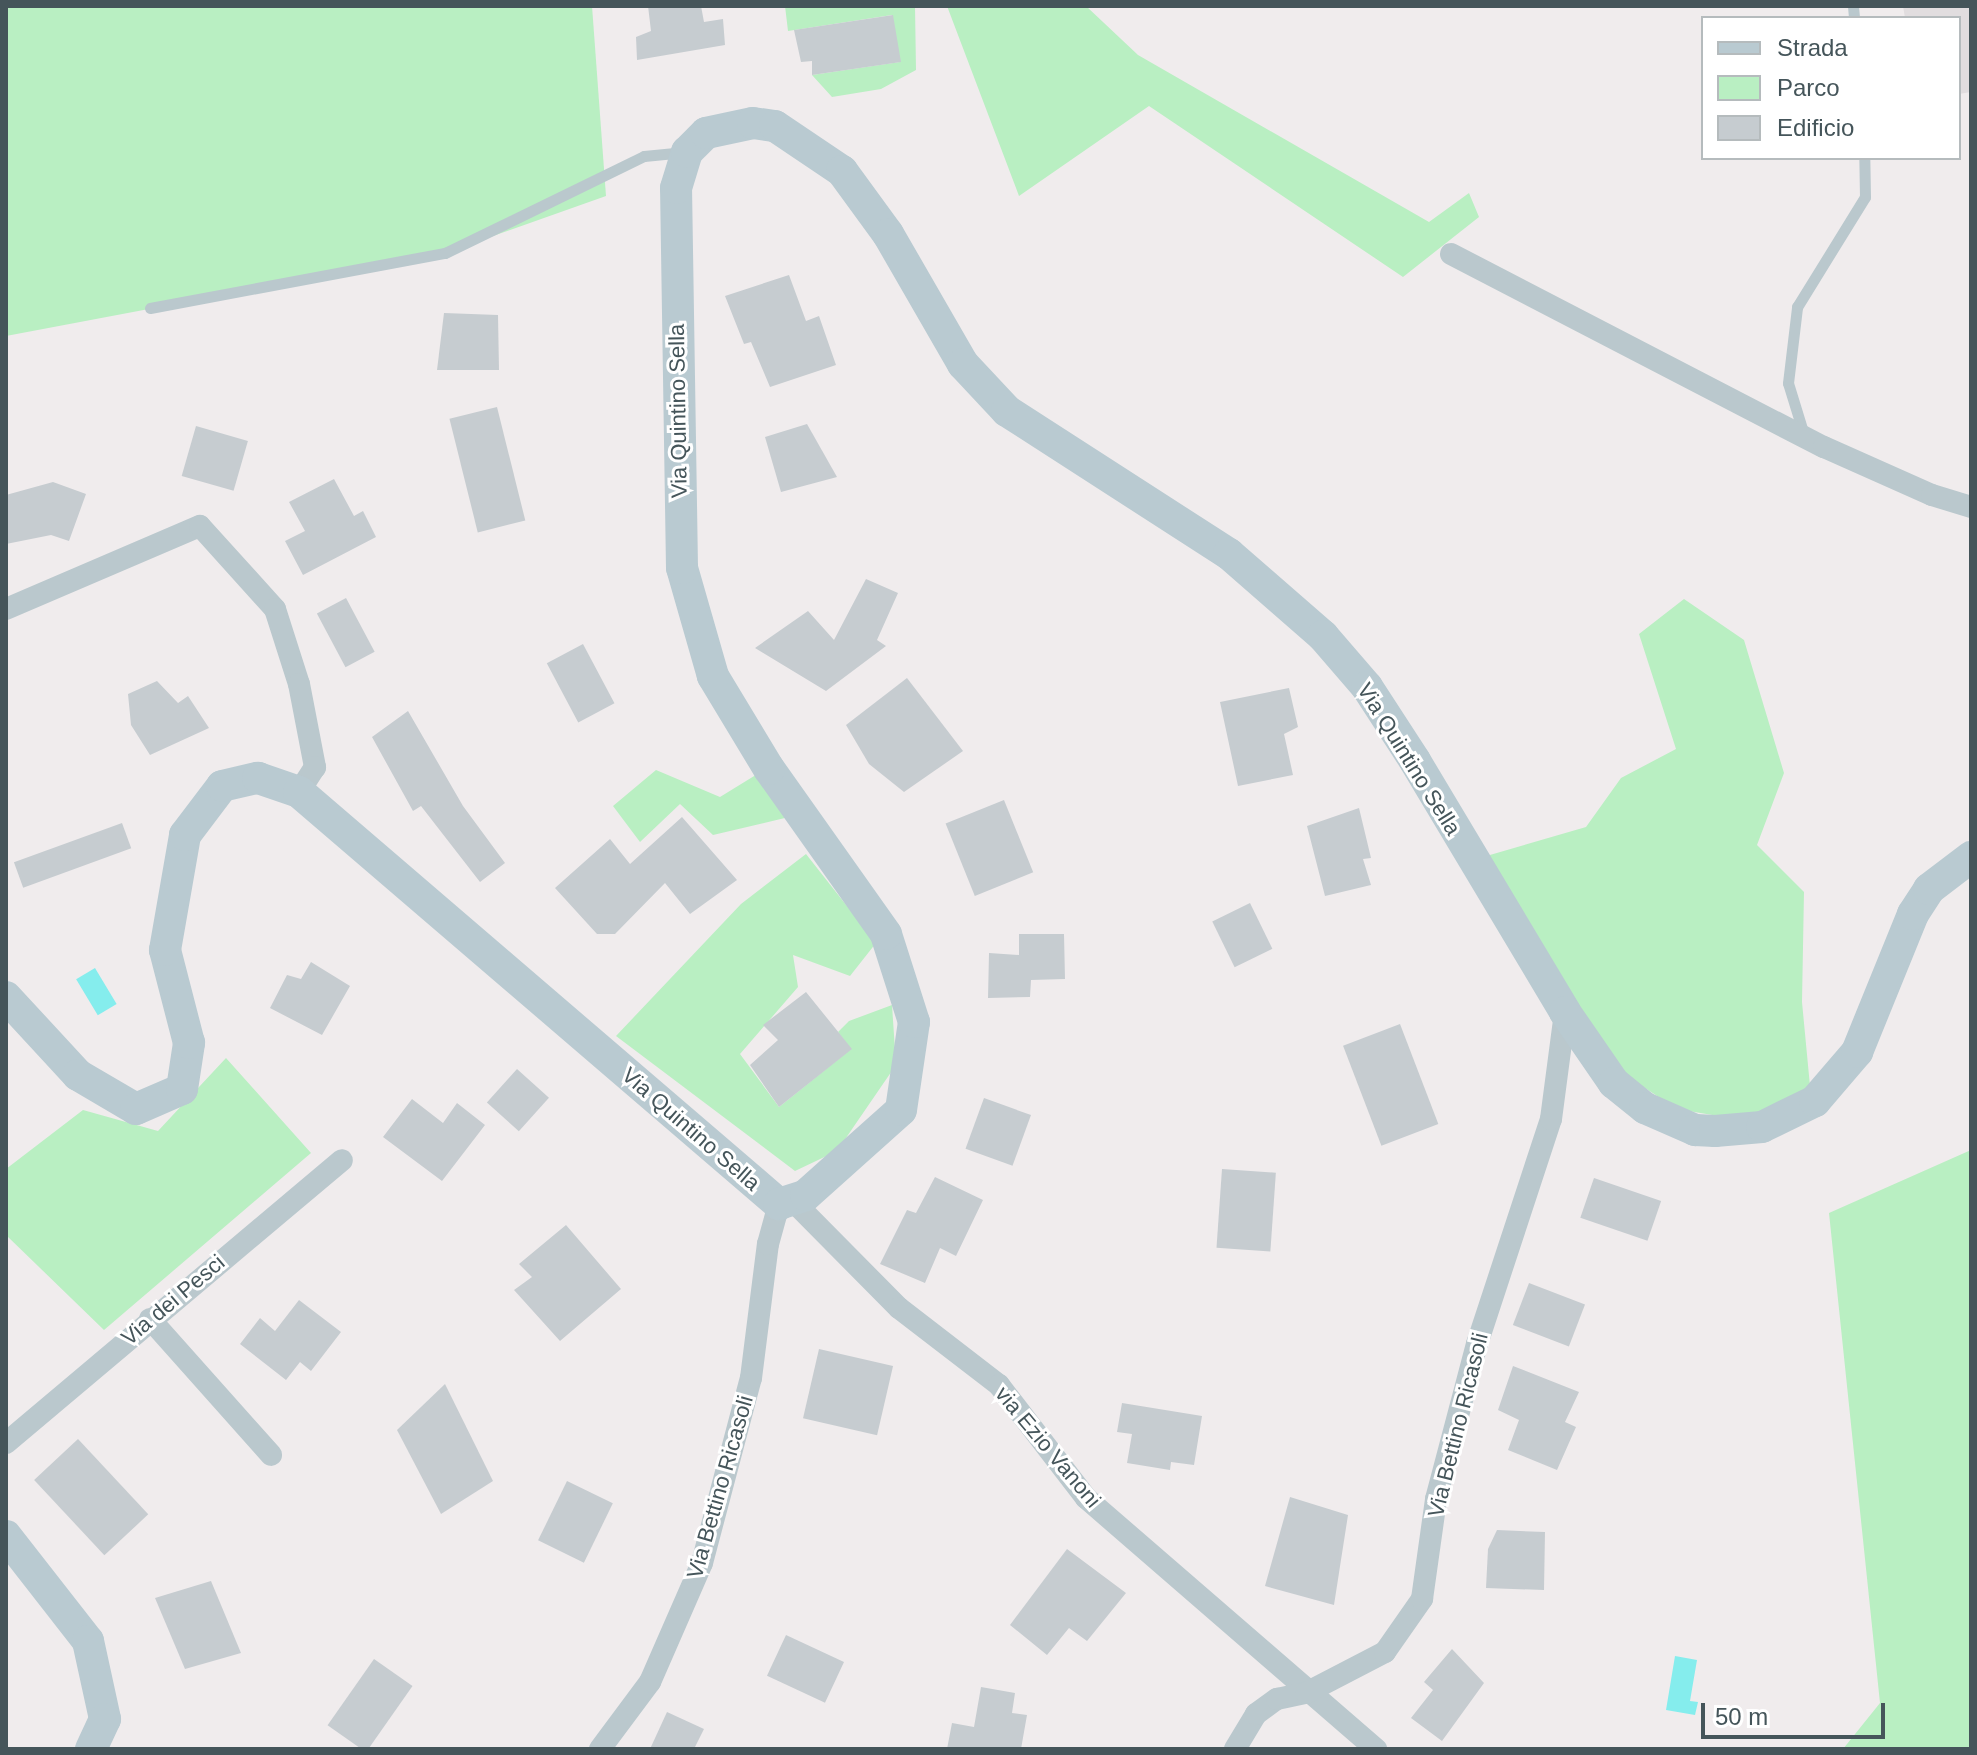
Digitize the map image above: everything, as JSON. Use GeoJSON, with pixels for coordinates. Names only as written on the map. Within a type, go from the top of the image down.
{"type":"FeatureCollection","features":[{"type":"Feature","properties":{"kind":"street","name":"Via Quintino Sella"},"geometry":{"type":"LineString","coordinates":[[6,997],[78,1075],[136,1109],[182,1089],[189,1043],[165,950],[185,835],[222,786],[258,778],[299,792],[785,1202],[806,1195],[901,1110],[914,1022],[886,934],[769,769],[713,676],[682,568],[674,226],[676,188],[687,152],[706,133],[753,123],[775,126],[842,171],[888,234],[935,322],[985,391],[1074,458],[1229,554],[1295,609],[1367,687],[1565,1012],[1614,1083],[1645,1108],[1695,1130],[1762,1127],[1815,1101],[1857,1052],[1913,914],[1929,889],[1971,857]]}},
{"type":"Feature","properties":{"kind":"street"},"geometry":{"type":"LineString","coordinates":[[1451,254],[1804,436],[1932,495],[1971,507]]}},
{"type":"Feature","properties":{"kind":"street"},"geometry":{"type":"LineString","coordinates":[[6,609],[200,526],[275,609],[299,684],[315,767],[299,792]]}},
{"type":"Feature","properties":{"kind":"street","name":"Via Bettino Ricasoli"},"geometry":{"type":"LineString","coordinates":[[1235,1749],[1256,1714],[1277,1699],[1306,1693],[1385,1652],[1422,1599],[1436,1499],[1474,1358],[1551,1119],[1565,1012]]}},
{"type":"Feature","properties":{"kind":"street","name":"Via dei Pesci"},"geometry":{"type":"LineString","coordinates":[[6,1443],[342,1160]]}},
{"type":"Feature","properties":{"kind":"street","name":"Via Bettino Ricasoli"},"geometry":{"type":"LineString","coordinates":[[600,1749],[650,1682],[702,1563],[751,1378],[768,1244],[785,1202]]}},
{"type":"Feature","properties":{"kind":"street","name":"via Ezio Vanoni"},"geometry":{"type":"LineString","coordinates":[[785,1202],[899,1308],[999,1385],[1086,1498],[1306,1693],[1376,1749]]}},
{"type":"Feature","properties":{"kind":"street"},"geometry":{"type":"LineString","coordinates":[[150,1319],[271,1455]]}},
{"type":"Feature","properties":{"kind":"street"},"geometry":{"type":"LineString","coordinates":[[6,1536],[88,1641],[105,1719],[91,1749]]}},
{"type":"Feature","properties":{"kind":"lane"},"geometry":{"type":"LineString","coordinates":[[150,308],[445,253],[644,156],[687,152]]}},
{"type":"Feature","properties":{"kind":"lane"},"geometry":{"type":"LineString","coordinates":[[1804,436],[1788,383],[1797,307],[1865,197],[1864,160]]}},
{"type":"Feature","properties":{"kind":"shaded area"},"geometry":{"type":"Polygon","coordinates":[[[1903,6],[1971,6],[1971,92],[1961,94],[1961,16],[1905,16],[1903,6]]]}},
{"type":"Feature","properties":{"kind":"green space"},"geometry":{"type":"Polygon","coordinates":[[[6,6],[592,6],[606,196],[445,253],[6,336],[6,6]]]}},
{"type":"Feature","properties":{"kind":"green space"},"geometry":{"type":"Polygon","coordinates":[[[785,6],[915,6],[916,70],[881,89],[832,97],[812,75],[900,62],[892,15],[788,31],[785,6]]]}},
{"type":"Feature","properties":{"kind":"green space"},"geometry":{"type":"Polygon","coordinates":[[[947,6],[1086,6],[1138,55],[1429,222],[1469,193],[1479,217],[1403,277],[1149,106],[1019,196],[947,6]]]}},
{"type":"Feature","properties":{"kind":"green space"},"geometry":{"type":"Polygon","coordinates":[[[1684,599],[1744,640],[1784,773],[1757,845],[1804,892],[1802,1002],[1810,1086],[1768,1110],[1730,1118],[1677,1109],[1622,1073],[1483,857],[1586,827],[1621,778],[1676,749],[1639,634],[1684,599]]]}},
{"type":"Feature","properties":{"kind":"green space"},"geometry":{"type":"Polygon","coordinates":[[[656,770],[720,797],[759,773],[789,817],[713,835],[680,804],[640,842],[613,806],[656,770]]]}},
{"type":"Feature","properties":{"kind":"green space"},"geometry":{"type":"Polygon","coordinates":[[[806,854],[876,943],[850,976],[793,955],[798,987],[740,1054],[779,1107],[851,1049],[838,1032],[849,1021],[892,1005],[896,1065],[837,1151],[795,1171],[616,1036],[741,904],[806,854]]]}},
{"type":"Feature","properties":{"kind":"green space"},"geometry":{"type":"Polygon","coordinates":[[[226,1058],[311,1153],[104,1330],[6,1235],[6,1169],[83,1110],[158,1131],[226,1058]]]}},
{"type":"Feature","properties":{"kind":"green space"},"geometry":{"type":"Polygon","coordinates":[[[1971,1150],[1971,1749],[1843,1749],[1880,1703],[1829,1213],[1971,1150]]]}},
{"type":"Feature","properties":{"kind":"water"},"geometry":{"type":"Polygon","coordinates":[[[95,968],[117,1004],[98,1015],[76,979],[95,968]]]}},
{"type":"Feature","properties":{"kind":"water"},"geometry":{"type":"Polygon","coordinates":[[[1675,1656],[1697,1660],[1690,1701],[1698,1702],[1695,1715],[1666,1710],[1675,1656]]]}},
{"type":"Feature","properties":{"kind":"building"},"geometry":{"type":"Polygon","coordinates":[[[648,6],[701,6],[704,22],[723,19],[725,45],[637,60],[636,37],[651,31],[648,6]]]}},
{"type":"Feature","properties":{"kind":"building"},"geometry":{"type":"Polygon","coordinates":[[[893,15],[901,62],[812,75],[812,61],[801,62],[794,30],[893,15]]]}},
{"type":"Feature","properties":{"kind":"building"},"geometry":{"type":"Polygon","coordinates":[[[789,275],[806,321],[819,316],[836,365],[770,387],[751,342],[744,344],[725,296],[789,275]]]}},
{"type":"Feature","properties":{"kind":"building"},"geometry":{"type":"Polygon","coordinates":[[[444,313],[498,315],[499,370],[437,370],[444,313]]]}},
{"type":"Feature","properties":{"kind":"building"},"geometry":{"type":"Polygon","coordinates":[[[497,407],[525,521],[478,532],[449,419],[497,407]]]}},
{"type":"Feature","properties":{"kind":"building"},"geometry":{"type":"Polygon","coordinates":[[[807,424],[837,477],[781,492],[765,437],[807,424]]]}},
{"type":"Feature","properties":{"kind":"building"},"geometry":{"type":"Polygon","coordinates":[[[196,426],[248,441],[234,491],[182,476],[196,426]]]}},
{"type":"Feature","properties":{"kind":"building"},"geometry":{"type":"Polygon","coordinates":[[[334,479],[354,516],[363,511],[376,537],[303,575],[285,541],[305,531],[289,502],[334,479]]]}},
{"type":"Feature","properties":{"kind":"building"},"geometry":{"type":"Polygon","coordinates":[[[53,482],[86,494],[69,541],[51,535],[6,544],[6,495],[53,482]]]}},
{"type":"Feature","properties":{"kind":"building"},"geometry":{"type":"Polygon","coordinates":[[[866,579],[898,593],[877,640],[886,646],[826,691],[755,648],[808,611],[834,640],[866,579]]]}},
{"type":"Feature","properties":{"kind":"building"},"geometry":{"type":"Polygon","coordinates":[[[346,598],[375,652],[346,667],[317,613],[346,598]]]}},
{"type":"Feature","properties":{"kind":"building"},"geometry":{"type":"Polygon","coordinates":[[[583,644],[614,703],[578,722],[547,663],[583,644]]]}},
{"type":"Feature","properties":{"kind":"building"},"geometry":{"type":"Polygon","coordinates":[[[907,678],[963,751],[904,792],[869,764],[846,725],[907,678]]]}},
{"type":"Feature","properties":{"kind":"building"},"geometry":{"type":"Polygon","coordinates":[[[157,681],[178,703],[188,696],[209,728],[150,755],[131,725],[128,694],[157,681]]]}},
{"type":"Feature","properties":{"kind":"building"},"geometry":{"type":"Polygon","coordinates":[[[1289,688],[1298,727],[1284,734],[1293,775],[1238,786],[1220,702],[1289,688]]]}},
{"type":"Feature","properties":{"kind":"building"},"geometry":{"type":"Polygon","coordinates":[[[408,711],[463,806],[505,863],[480,882],[421,806],[413,811],[372,737],[408,711]]]}},
{"type":"Feature","properties":{"kind":"building"},"geometry":{"type":"Polygon","coordinates":[[[1004,800],[1033,872],[975,896],[946,824],[1004,800]]]}},
{"type":"Feature","properties":{"kind":"building"},"geometry":{"type":"Polygon","coordinates":[[[1359,808],[1371,858],[1363,859],[1371,885],[1325,896],[1307,826],[1359,808]]]}},
{"type":"Feature","properties":{"kind":"building"},"geometry":{"type":"Polygon","coordinates":[[[682,817],[737,880],[690,914],[665,883],[615,934],[597,934],[555,888],[610,839],[630,864],[682,817]]]}},
{"type":"Feature","properties":{"kind":"building"},"geometry":{"type":"Polygon","coordinates":[[[122,823],[131,848],[23,888],[14,862],[122,823]]]}},
{"type":"Feature","properties":{"kind":"building"},"geometry":{"type":"Polygon","coordinates":[[[1250,903],[1272,949],[1235,967],[1212,921],[1250,903]]]}},
{"type":"Feature","properties":{"kind":"building"},"geometry":{"type":"Polygon","coordinates":[[[1019,934],[1064,934],[1065,979],[1031,980],[1030,997],[988,998],[989,953],[1019,955],[1019,934]]]}},
{"type":"Feature","properties":{"kind":"building"},"geometry":{"type":"Polygon","coordinates":[[[311,962],[350,986],[322,1035],[270,1008],[287,975],[301,979],[311,962]]]}},
{"type":"Feature","properties":{"kind":"building"},"geometry":{"type":"Polygon","coordinates":[[[806,992],[852,1049],[779,1107],[750,1065],[778,1040],[763,1025],[806,992]]]}},
{"type":"Feature","properties":{"kind":"building"},"geometry":{"type":"Polygon","coordinates":[[[1400,1024],[1438,1124],[1381,1146],[1343,1046],[1400,1024]]]}},
{"type":"Feature","properties":{"kind":"building"},"geometry":{"type":"Polygon","coordinates":[[[517,1069],[549,1098],[519,1131],[487,1102],[517,1069]]]}},
{"type":"Feature","properties":{"kind":"building"},"geometry":{"type":"Polygon","coordinates":[[[984,1098],[1031,1115],[1013,1166],[966,1149],[984,1098]]]}},
{"type":"Feature","properties":{"kind":"building"},"geometry":{"type":"Polygon","coordinates":[[[412,1099],[443,1123],[457,1103],[485,1125],[442,1181],[383,1137],[412,1099]]]}},
{"type":"Feature","properties":{"kind":"building"},"geometry":{"type":"Polygon","coordinates":[[[1222,1169],[1276,1173],[1270,1252],[1216,1248],[1222,1169]]]}},
{"type":"Feature","properties":{"kind":"building"},"geometry":{"type":"Polygon","coordinates":[[[935,1177],[983,1200],[956,1256],[940,1248],[925,1283],[880,1264],[907,1210],[916,1213],[935,1177]]]}},
{"type":"Feature","properties":{"kind":"building"},"geometry":{"type":"Polygon","coordinates":[[[1594,1178],[1661,1201],[1647,1241],[1580,1218],[1594,1178]]]}},
{"type":"Feature","properties":{"kind":"building"},"geometry":{"type":"Polygon","coordinates":[[[566,1225],[621,1289],[560,1341],[514,1290],[532,1277],[519,1264],[566,1225]]]}},
{"type":"Feature","properties":{"kind":"building"},"geometry":{"type":"Polygon","coordinates":[[[1529,1283],[1585,1305],[1569,1347],[1513,1325],[1529,1283]]]}},
{"type":"Feature","properties":{"kind":"building"},"geometry":{"type":"Polygon","coordinates":[[[299,1300],[341,1332],[311,1371],[300,1362],[286,1380],[240,1344],[260,1318],[275,1331],[299,1300]]]}},
{"type":"Feature","properties":{"kind":"building"},"geometry":{"type":"Polygon","coordinates":[[[819,1349],[893,1366],[877,1435],[803,1418],[819,1349]]]}},
{"type":"Feature","properties":{"kind":"building"},"geometry":{"type":"Polygon","coordinates":[[[1513,1366],[1579,1392],[1565,1422],[1576,1427],[1557,1470],[1508,1450],[1519,1420],[1498,1410],[1513,1366]]]}},
{"type":"Feature","properties":{"kind":"building"},"geometry":{"type":"Polygon","coordinates":[[[445,1384],[493,1481],[441,1514],[397,1430],[445,1384]]]}},
{"type":"Feature","properties":{"kind":"building"},"geometry":{"type":"Polygon","coordinates":[[[1122,1403],[1202,1416],[1194,1465],[1171,1462],[1170,1470],[1127,1463],[1132,1434],[1117,1432],[1122,1403]]]}},
{"type":"Feature","properties":{"kind":"building"},"geometry":{"type":"Polygon","coordinates":[[[78,1439],[148,1514],[104,1555],[34,1480],[78,1439]]]}},
{"type":"Feature","properties":{"kind":"building"},"geometry":{"type":"Polygon","coordinates":[[[567,1481],[613,1503],[584,1563],[538,1540],[567,1481]]]}},
{"type":"Feature","properties":{"kind":"building"},"geometry":{"type":"Polygon","coordinates":[[[1290,1497],[1348,1515],[1334,1605],[1265,1586],[1290,1497]]]}},
{"type":"Feature","properties":{"kind":"building"},"geometry":{"type":"Polygon","coordinates":[[[1497,1530],[1545,1532],[1544,1590],[1486,1588],[1488,1549],[1497,1530]]]}},
{"type":"Feature","properties":{"kind":"building"},"geometry":{"type":"Polygon","coordinates":[[[1067,1549],[1126,1593],[1087,1641],[1069,1628],[1047,1655],[1010,1625],[1067,1549]]]}},
{"type":"Feature","properties":{"kind":"building"},"geometry":{"type":"Polygon","coordinates":[[[211,1581],[241,1653],[185,1669],[155,1598],[211,1581]]]}},
{"type":"Feature","properties":{"kind":"building"},"geometry":{"type":"Polygon","coordinates":[[[786,1635],[844,1662],[825,1703],[767,1676],[786,1635]]]}},
{"type":"Feature","properties":{"kind":"building"},"geometry":{"type":"Polygon","coordinates":[[[1452,1649],[1484,1683],[1442,1741],[1411,1718],[1433,1690],[1424,1682],[1452,1649]]]}},
{"type":"Feature","properties":{"kind":"building"},"geometry":{"type":"Polygon","coordinates":[[[374,1659],[413,1686],[368,1749],[361,1749],[328,1725],[374,1659]]]}},
{"type":"Feature","properties":{"kind":"building"},"geometry":{"type":"Polygon","coordinates":[[[981,1687],[1015,1693],[1012,1713],[1027,1715],[1021,1749],[947,1749],[952,1723],[974,1727],[981,1687]]]}},
{"type":"Feature","properties":{"kind":"building"},"geometry":{"type":"Polygon","coordinates":[[[667,1712],[704,1729],[694,1749],[650,1749],[667,1712]]]}}]}
